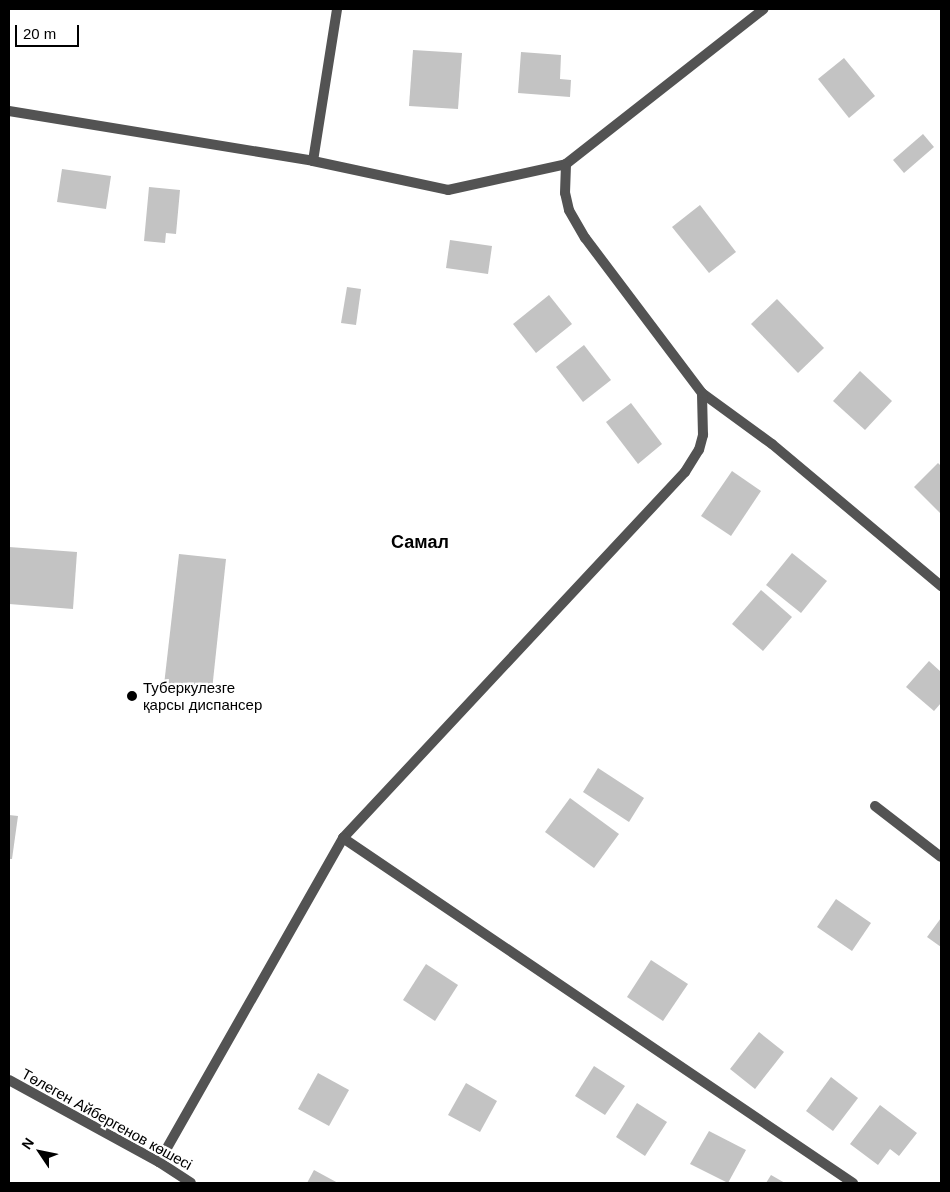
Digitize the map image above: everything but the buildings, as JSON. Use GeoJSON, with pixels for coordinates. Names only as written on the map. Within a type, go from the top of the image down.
{"type":"FeatureCollection","features":[{"type":"Feature","properties":{"kind":"street"},"geometry":{"type":"LineString","coordinates":[[313,161],[336,9]]}},
{"type":"Feature","properties":{"kind":"street"},"geometry":{"type":"LineString","coordinates":[[9,112],[313,161],[448,190],[566,164],[764,9]]}},
{"type":"Feature","properties":{"kind":"street"},"geometry":{"type":"LineString","coordinates":[[566,164],[564,193],[569,210],[585,238],[702,393],[772,444],[941,586]]}},
{"type":"Feature","properties":{"kind":"street"},"geometry":{"type":"LineString","coordinates":[[159,1162],[241,1013],[343,838],[685,472],[699,450],[703,435],[702,393]]}},
{"type":"Feature","properties":{"kind":"street"},"geometry":{"type":"LineString","coordinates":[[875,806],[941,857]]}},
{"type":"Feature","properties":{"kind":"street"},"geometry":{"type":"LineString","coordinates":[[343,838],[853,1183]]}},
{"type":"Feature","properties":{"kind":"street","name":"Төлеген Айбергенов көшесі"},"geometry":{"type":"LineString","coordinates":[[9,1080],[159,1162],[191,1183]]}},
{"type":"Feature","properties":{"kind":"place","name":"Туберкулезге қарсы диспансер"},"geometry":{"type":"Point","coordinates":[132,696]}},
{"type":"Feature","properties":{"kind":"district","name":"Самал"},"geometry":{"type":"Point","coordinates":[420,542]}}]}
